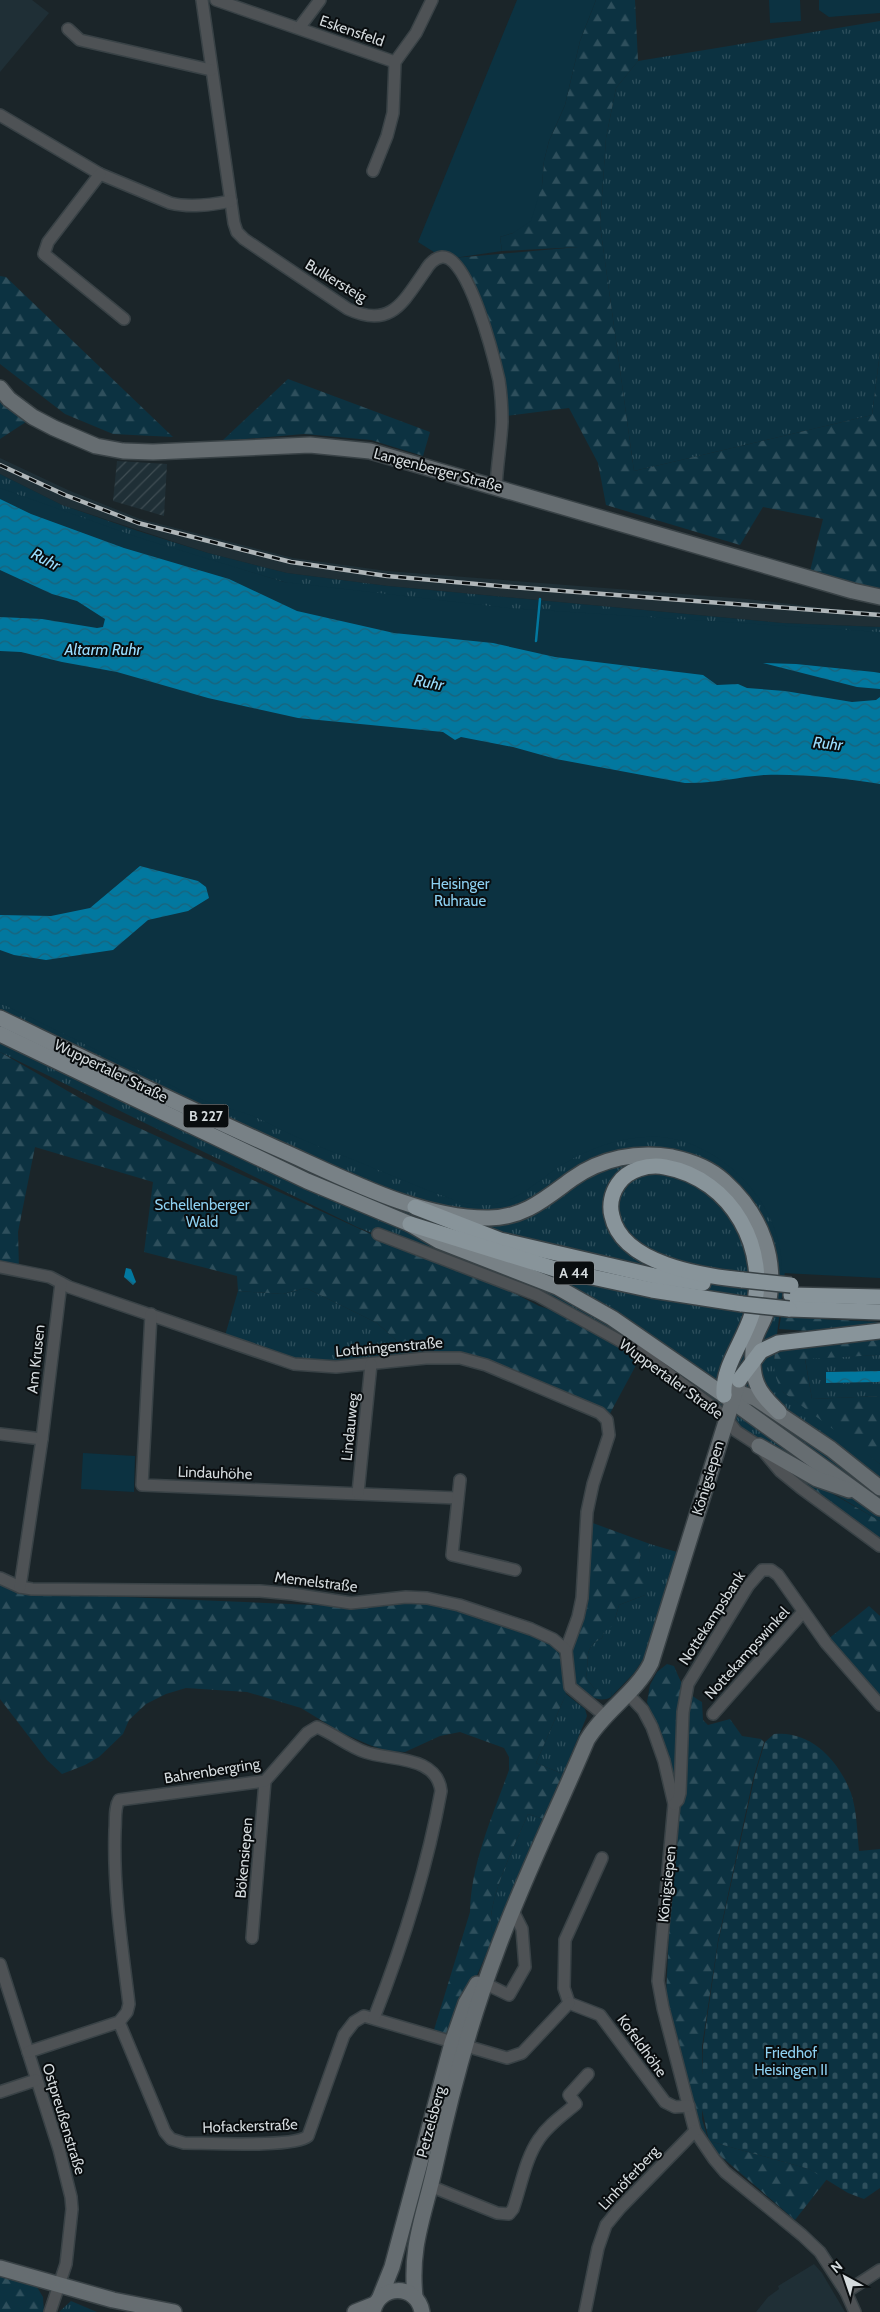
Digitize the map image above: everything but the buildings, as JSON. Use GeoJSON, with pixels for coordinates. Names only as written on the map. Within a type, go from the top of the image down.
{"type":"FeatureCollection","features":[{"type":"Feature","properties":{"kind":"highway"},"geometry":{"type":"LineString","coordinates":[[790,1296],[743,1291],[706,1276],[666,1264],[629,1244],[619,1236],[610,1210],[612,1198],[620,1182],[639,1168],[650,1166],[660,1166],[686,1173],[699,1179],[731,1205],[750,1236],[756,1267],[755,1298],[747,1329],[723,1381],[732,1393],[761,1351],[783,1342],[880,1331]]}},
{"type":"Feature","properties":{"kind":"highway","name":"A 44"},"geometry":{"type":"LineString","coordinates":[[414,1207],[500,1240],[655,1276],[743,1291],[790,1296],[880,1312]]}},
{"type":"Feature","properties":{"kind":"highway","name":"A 44"},"geometry":{"type":"LineString","coordinates":[[410,1224],[555,1269],[652,1290],[743,1291]]}},
{"type":"Feature","properties":{"kind":"highway","name":"A 44"},"geometry":{"type":"LineString","coordinates":[[790,1296],[880,1297]]}},
{"type":"Feature","properties":{"kind":"main road","name":"Langenberger Straße"},"geometry":{"type":"LineString","coordinates":[[0,388],[9,399],[33,417],[96,446],[124,451],[153,452],[310,445],[370,451],[853,591],[880,596]]}},
{"type":"Feature","properties":{"kind":"main road","name":"Wuppertaler Straße"},"geometry":{"type":"LineString","coordinates":[[0,1018],[172,1101],[414,1207],[474,1218],[504,1217],[530,1209],[544,1201],[574,1177],[606,1161],[644,1154],[687,1160],[721,1178],[737,1192],[762,1230],[769,1255],[771,1275],[766,1314],[732,1393]]}},
{"type":"Feature","properties":{"kind":"main road","name":"Wuppertaler Straße"},"geometry":{"type":"LineString","coordinates":[[0,1034],[307,1181],[410,1224],[439,1241],[520,1271],[589,1304],[732,1393],[880,1508]]}},
{"type":"Feature","properties":{"kind":"main road"},"geometry":{"type":"LineString","coordinates":[[754,1342],[753,1371],[756,1382],[779,1412]]}},
{"type":"Feature","properties":{"kind":"main road","name":"Wuppertaler Straße"},"geometry":{"type":"LineString","coordinates":[[732,1393],[750,1396],[779,1412],[831,1449],[880,1488]]}},
{"type":"Feature","properties":{"kind":"main road","name":"Königsiepen"},"geometry":{"type":"LineString","coordinates":[[627,1693],[647,1670],[653,1657],[727,1419],[732,1393]]}},
{"type":"Feature","properties":{"kind":"main road"},"geometry":{"type":"LineString","coordinates":[[759,1446],[816,1479],[861,1494]]}},
{"type":"Feature","properties":{"kind":"main road","name":"Petzelsberg"},"geometry":{"type":"LineString","coordinates":[[376,2304],[392,2267],[458,2045],[486,1984],[513,1911],[588,1740],[605,1716],[627,1693]]}},
{"type":"Feature","properties":{"kind":"main road","name":"Petzelsberg"},"geometry":{"type":"LineString","coordinates":[[415,2297],[413,2274],[415,2247],[447,2108],[466,2003],[496,1953]]}},
{"type":"Feature","properties":{"kind":"main road"},"geometry":{"type":"LineString","coordinates":[[0,2268],[31,2275],[113,2300],[174,2312]]}},
{"type":"Feature","properties":{"kind":"main road"},"geometry":{"type":"LineString","coordinates":[[60,2285],[116,2312]]}},
{"type":"Feature","properties":{"kind":"main road"},"geometry":{"type":"LineString","coordinates":[[355,2312],[376,2304],[388,2292],[398,2290],[407,2292],[415,2297],[422,2312]]}},
{"type":"Feature","properties":{"kind":"street","name":"Bulkersteig"},"geometry":{"type":"LineString","coordinates":[[202,0],[234,223],[237,232],[244,239],[358,314],[378,316],[392,313],[405,300],[428,266],[437,258],[446,257],[459,266],[483,322],[499,382],[502,422],[496,486]]}},
{"type":"Feature","properties":{"kind":"street","name":"Eskensfeld"},"geometry":{"type":"LineString","coordinates":[[216,0],[395,62]]}},
{"type":"Feature","properties":{"kind":"street","name":"Eskensfeld"},"geometry":{"type":"LineString","coordinates":[[299,28],[320,0]]}},
{"type":"Feature","properties":{"kind":"street"},"geometry":{"type":"LineString","coordinates":[[373,171],[387,136],[393,114],[395,62],[416,33],[432,0]]}},
{"type":"Feature","properties":{"kind":"street"},"geometry":{"type":"LineString","coordinates":[[68,29],[80,40],[211,70]]}},
{"type":"Feature","properties":{"kind":"street"},"geometry":{"type":"LineString","coordinates":[[0,115],[100,174],[170,203],[181,206],[210,205],[231,201]]}},
{"type":"Feature","properties":{"kind":"street"},"geometry":{"type":"LineString","coordinates":[[100,174],[48,242],[44,254],[124,319]]}},
{"type":"Feature","properties":{"kind":"street","name":"Wuppertaler Straße"},"geometry":{"type":"LineString","coordinates":[[378,1234],[537,1295],[640,1352],[727,1419],[736,1431],[759,1446],[780,1471],[880,1546]]}},
{"type":"Feature","properties":{"kind":"street","name":"Lothringenstraße"},"geometry":{"type":"LineString","coordinates":[[0,1267],[50,1278],[294,1364],[318,1367],[445,1357],[474,1361],[600,1413],[607,1420],[609,1435],[593,1484],[587,1512],[582,1598],[578,1617],[566,1650]]}},
{"type":"Feature","properties":{"kind":"street","name":"Am Krusen"},"geometry":{"type":"LineString","coordinates":[[20,1587],[42,1439],[61,1282]]}},
{"type":"Feature","properties":{"kind":"street","name":"Lindauhöhe"},"geometry":{"type":"LineString","coordinates":[[151,1314],[142,1485],[457,1498]]}},
{"type":"Feature","properties":{"kind":"street","name":"Lindauweg"},"geometry":{"type":"LineString","coordinates":[[358,1493],[371,1364]]}},
{"type":"Feature","properties":{"kind":"street"},"geometry":{"type":"LineString","coordinates":[[0,1434],[42,1439]]}},
{"type":"Feature","properties":{"kind":"street"},"geometry":{"type":"LineString","coordinates":[[460,1480],[452,1555],[515,1570]]}},
{"type":"Feature","properties":{"kind":"street","name":"Nottekampsbank"},"geometry":{"type":"LineString","coordinates":[[674,1804],[678,1800],[680,1793],[683,1712],[686,1688],[752,1580],[760,1572],[771,1570],[778,1575],[803,1612],[840,1660],[880,1705]]}},
{"type":"Feature","properties":{"kind":"street","name":"Memelstraße"},"geometry":{"type":"LineString","coordinates":[[0,1578],[20,1587],[32,1589],[260,1591],[351,1603],[426,1598],[459,1606],[531,1629],[553,1639],[566,1650]]}},
{"type":"Feature","properties":{"kind":"street","name":"Nottekampswinkel"},"geometry":{"type":"LineString","coordinates":[[712,1714],[803,1612]]}},
{"type":"Feature","properties":{"kind":"street"},"geometry":{"type":"LineString","coordinates":[[566,1650],[570,1687],[605,1716]]}},
{"type":"Feature","properties":{"kind":"street","name":"Königsiepen"},"geometry":{"type":"LineString","coordinates":[[627,1693],[643,1710],[652,1727],[664,1761],[674,1804],[658,1981],[663,2008],[695,2131],[726,2172],[820,2252],[846,2292],[855,2312]]}},
{"type":"Feature","properties":{"kind":"street","name":"Bahrenbergring"},"geometry":{"type":"LineString","coordinates":[[119,2022],[127,2012],[129,2004],[117,1908],[115,1849],[117,1802],[125,1798],[265,1781],[307,1733],[317,1727],[364,1751],[420,1764],[440,1784],[441,1791],[426,1864],[391,1973],[374,2018]]}},
{"type":"Feature","properties":{"kind":"street","name":"Bökensiepen"},"geometry":{"type":"LineString","coordinates":[[252,1938],[265,1781]]}},
{"type":"Feature","properties":{"kind":"street"},"geometry":{"type":"LineString","coordinates":[[374,2018],[501,2057],[515,2057],[532,2044],[569,2003],[564,1988],[565,1940],[602,1858]]}},
{"type":"Feature","properties":{"kind":"street"},"geometry":{"type":"LineString","coordinates":[[486,1984],[509,1995],[525,1967],[522,1929],[513,1911]]}},
{"type":"Feature","properties":{"kind":"street","name":"Ostpreußenstraße"},"geometry":{"type":"LineString","coordinates":[[0,1964],[65,2170],[70,2197],[66,2264],[50,2312]]}},
{"type":"Feature","properties":{"kind":"street","name":"Kofeldhöhe"},"geometry":{"type":"LineString","coordinates":[[569,2003],[594,2011],[600,2015],[665,2102],[675,2108],[689,2106]]}},
{"type":"Feature","properties":{"kind":"street","name":"Hofackerstraße"},"geometry":{"type":"LineString","coordinates":[[119,2022],[163,2128],[171,2139],[184,2143],[283,2143],[300,2141],[308,2136],[346,2030],[364,2016],[374,2018]]}},
{"type":"Feature","properties":{"kind":"street"},"geometry":{"type":"LineString","coordinates":[[28,2052],[119,2022]]}},
{"type":"Feature","properties":{"kind":"street"},"geometry":{"type":"LineString","coordinates":[[430,2186],[497,2213],[509,2214],[514,2206],[538,2140],[549,2127],[576,2104],[569,2095],[588,2074]]}},
{"type":"Feature","properties":{"kind":"street"},"geometry":{"type":"LineString","coordinates":[[0,2092],[36,2080]]}},
{"type":"Feature","properties":{"kind":"street","name":"Linhöferberg"},"geometry":{"type":"LineString","coordinates":[[584,2312],[598,2248],[606,2225],[620,2208],[695,2131]]}},
{"type":"Feature","properties":{"kind":"street"},"geometry":{"type":"LineString","coordinates":[[846,2292],[880,2270]]}},
{"type":"Feature","properties":{"kind":"shaded area"},"geometry":{"type":"Polygon","coordinates":[[[0,0],[32,0],[49,13],[0,72],[0,0]]]}},
{"type":"Feature","properties":{"kind":"shaded area"},"geometry":{"type":"Polygon","coordinates":[[[0,458],[68,490],[140,519],[293,558],[387,571],[747,599],[833,609],[880,612],[880,627],[782,623],[388,586],[287,573],[208,553],[62,505],[0,474],[0,458]]]}},
{"type":"Feature","properties":{"kind":"shaded area"},"geometry":{"type":"Polygon","coordinates":[[[117,461],[167,464],[164,516],[113,501],[117,461]]]}},
{"type":"Feature","properties":{"kind":"shaded area"},"geometry":{"type":"Polygon","coordinates":[[[814,2264],[822,2273],[845,2312],[756,2312],[768,2297],[779,2289],[778,2286],[814,2264]]]}},
{"type":"Feature","properties":{"kind":"green space"},"geometry":{"type":"Polygon","coordinates":[[[517,0],[596,0],[580,41],[565,105],[549,141],[544,161],[542,185],[531,221],[513,233],[500,237],[502,251],[454,258],[437,254],[418,242],[517,0]]]}},
{"type":"Feature","properties":{"kind":"green space"},"geometry":{"type":"Polygon","coordinates":[[[596,0],[635,0],[638,61],[616,88],[606,138],[600,225],[634,471],[872,415],[880,352],[880,591],[810,571],[823,519],[763,507],[740,545],[606,505],[598,463],[569,408],[506,416],[502,383],[454,258],[578,247],[502,251],[500,237],[513,233],[542,185],[544,161],[549,141],[565,105],[580,41],[596,0]]]}},
{"type":"Feature","properties":{"kind":"green space"},"geometry":{"type":"Polygon","coordinates":[[[769,0],[800,0],[801,21],[770,23],[769,0]]]}},
{"type":"Feature","properties":{"kind":"green space"},"geometry":{"type":"Polygon","coordinates":[[[819,0],[880,0],[880,13],[829,17],[819,10],[819,0]]]}},
{"type":"Feature","properties":{"kind":"green space"},"geometry":{"type":"Polygon","coordinates":[[[880,21],[880,352],[872,415],[634,471],[600,225],[606,138],[616,88],[638,61],[880,21]]]}},
{"type":"Feature","properties":{"kind":"green space"},"geometry":{"type":"Polygon","coordinates":[[[0,276],[6,277],[173,437],[113,434],[65,414],[0,364],[0,276]]]}},
{"type":"Feature","properties":{"kind":"green space"},"geometry":{"type":"Polygon","coordinates":[[[288,379],[430,432],[423,456],[371,440],[304,434],[222,441],[288,379]]]}},
{"type":"Feature","properties":{"kind":"green space"},"geometry":{"type":"Polygon","coordinates":[[[0,392],[32,418],[0,439],[0,392]]]}},
{"type":"Feature","properties":{"kind":"green space"},"geometry":{"type":"Polygon","coordinates":[[[0,474],[62,505],[208,553],[287,573],[388,586],[782,623],[880,627],[880,673],[493,643],[0,499],[0,474]]]}},
{"type":"Feature","properties":{"kind":"green space","name":"Heisinger Ruhraue"},"geometry":{"type":"Polygon","coordinates":[[[0,488],[137,537],[284,582],[508,608],[880,632],[880,1278],[782,1273],[775,1231],[767,1212],[756,1194],[726,1164],[708,1152],[672,1138],[637,1138],[603,1145],[571,1159],[512,1199],[491,1205],[466,1203],[427,1190],[313,1144],[253,1116],[203,1100],[0,1003],[0,488]]]}},
{"type":"Feature","properties":{"kind":"green space"},"geometry":{"type":"Polygon","coordinates":[[[0,1000],[596,1143],[646,1134],[692,1141],[745,1175],[764,1200],[778,1230],[785,1271],[774,1358],[783,1392],[845,1436],[880,1464],[880,1521],[816,1483],[591,1322],[357,1227],[0,1052],[0,1000]]]}},
{"type":"Feature","properties":{"kind":"green space","name":"Schellenberger Wald"},"geometry":{"type":"Polygon","coordinates":[[[0,1052],[104,1112],[373,1235],[502,1287],[539,1306],[573,1317],[641,1356],[607,1419],[475,1359],[416,1358],[377,1323],[306,1288],[283,1294],[238,1291],[237,1276],[144,1252],[153,1182],[35,1147],[18,1232],[19,1269],[0,1265],[0,1052]]]}},
{"type":"Feature","properties":{"kind":"green space"},"geometry":{"type":"Polygon","coordinates":[[[306,1288],[377,1323],[416,1358],[306,1363],[224,1339],[238,1291],[283,1294],[306,1288]]]}},
{"type":"Feature","properties":{"kind":"green space"},"geometry":{"type":"Polygon","coordinates":[[[781,1317],[880,1322],[879,1327],[809,1331],[779,1329],[781,1317]]]}},
{"type":"Feature","properties":{"kind":"green space"},"geometry":{"type":"Polygon","coordinates":[[[880,1339],[880,1355],[805,1359],[812,1399],[880,1396],[880,1464],[783,1392],[776,1377],[774,1363],[775,1352],[880,1339]]]}},
{"type":"Feature","properties":{"kind":"green space"},"geometry":{"type":"Polygon","coordinates":[[[880,1355],[880,1371],[826,1372],[826,1383],[880,1382],[880,1396],[812,1399],[805,1358],[880,1355]]]}},
{"type":"Feature","properties":{"kind":"green space"},"geometry":{"type":"Polygon","coordinates":[[[83,1453],[135,1456],[134,1492],[81,1489],[83,1453]]]}},
{"type":"Feature","properties":{"kind":"green space"},"geometry":{"type":"Polygon","coordinates":[[[777,1462],[880,1521],[880,1548],[777,1462]]]}},
{"type":"Feature","properties":{"kind":"green space"},"geometry":{"type":"Polygon","coordinates":[[[590,1522],[650,1544],[649,1548],[641,1553],[640,1557],[641,1568],[650,1581],[645,1595],[619,1605],[612,1626],[604,1632],[602,1638],[589,1650],[586,1678],[594,1688],[608,1689],[612,1692],[611,1697],[606,1699],[596,1699],[574,1684],[571,1648],[590,1522]]]}},
{"type":"Feature","properties":{"kind":"green space"},"geometry":{"type":"Polygon","coordinates":[[[650,1544],[677,1552],[645,1656],[634,1673],[611,1697],[612,1692],[594,1688],[586,1678],[589,1650],[602,1638],[604,1631],[615,1619],[619,1605],[645,1595],[647,1577],[640,1566],[640,1559],[641,1552],[649,1548],[650,1544]]]}},
{"type":"Feature","properties":{"kind":"green space"},"geometry":{"type":"Polygon","coordinates":[[[0,1583],[32,1593],[337,1606],[437,1603],[544,1636],[559,1649],[566,1694],[536,1763],[563,1774],[544,1819],[528,1814],[509,1857],[492,1910],[491,1925],[494,1936],[449,2040],[433,2033],[470,1912],[474,1875],[479,1857],[509,1770],[509,1757],[504,1748],[460,1732],[440,1736],[405,1752],[389,1751],[342,1733],[301,1708],[247,1692],[186,1688],[166,1694],[146,1704],[129,1720],[123,1734],[99,1757],[62,1774],[47,1760],[0,1699],[0,1583]]]}},
{"type":"Feature","properties":{"kind":"green space"},"geometry":{"type":"Polygon","coordinates":[[[869,1606],[880,1616],[880,1702],[827,1640],[869,1606]]]}},
{"type":"Feature","properties":{"kind":"green space"},"geometry":{"type":"Polygon","coordinates":[[[667,1664],[674,1666],[684,1687],[691,1695],[702,1702],[703,1720],[708,1725],[730,1719],[742,1736],[761,1739],[764,1742],[753,1779],[718,1941],[702,2046],[702,2119],[708,2139],[705,2140],[683,2069],[666,1996],[676,1783],[659,1731],[647,1702],[650,1685],[657,1672],[667,1664]]]}},
{"type":"Feature","properties":{"kind":"green space"},"geometry":{"type":"Polygon","coordinates":[[[566,1694],[585,1709],[587,1716],[563,1774],[536,1763],[566,1694]]]}},
{"type":"Feature","properties":{"kind":"green space","name":"Friedhof Heisingen II"},"geometry":{"type":"Polygon","coordinates":[[[774,1734],[800,1737],[811,1742],[831,1759],[846,1781],[851,1793],[856,1814],[859,1851],[880,1849],[880,2188],[864,2199],[848,2193],[809,2169],[709,2141],[701,2105],[703,2046],[718,1943],[755,1775],[765,1742],[774,1734]]]}},
{"type":"Feature","properties":{"kind":"green space"},"geometry":{"type":"Polygon","coordinates":[[[528,1814],[544,1819],[494,1936],[491,1925],[496,1893],[528,1814]]]}},
{"type":"Feature","properties":{"kind":"green space"},"geometry":{"type":"Polygon","coordinates":[[[709,2141],[809,2169],[827,2179],[795,2220],[717,2153],[709,2141]]]}},
{"type":"Feature","properties":{"kind":"green space"},"geometry":{"type":"Polygon","coordinates":[[[0,2276],[37,2287],[43,2297],[44,2312],[0,2312],[0,2276]]]}},
{"type":"Feature","properties":{"kind":"green space"},"geometry":{"type":"Polygon","coordinates":[[[71,2301],[97,2312],[59,2312],[71,2301]]]}},
{"type":"Feature","properties":{"kind":"water"},"geometry":{"type":"Polygon","coordinates":[[[0,499],[31,514],[124,548],[229,579],[297,611],[394,633],[493,643],[555,657],[703,675],[717,685],[738,684],[747,688],[785,691],[852,702],[876,700],[880,697],[880,784],[794,775],[765,775],[685,783],[556,759],[513,747],[461,737],[455,740],[443,732],[298,718],[208,698],[117,672],[21,652],[0,651],[0,617],[42,619],[97,628],[103,627],[105,619],[77,601],[52,594],[0,570],[0,499]]]}},
{"type":"Feature","properties":{"kind":"water"},"geometry":{"type":"Polygon","coordinates":[[[763,663],[796,664],[880,673],[880,689],[857,687],[763,663]]]}},
{"type":"Feature","properties":{"kind":"water"},"geometry":{"type":"Polygon","coordinates":[[[140,866],[198,881],[206,887],[209,898],[188,911],[148,920],[113,950],[46,960],[14,955],[0,950],[0,915],[51,916],[90,908],[140,866]]]}},
{"type":"Feature","properties":{"kind":"water"},"geometry":{"type":"Polygon","coordinates":[[[126,1268],[131,1269],[136,1282],[133,1285],[124,1277],[126,1268]]]}},
{"type":"Feature","properties":{"kind":"water"},"geometry":{"type":"Polygon","coordinates":[[[880,1371],[880,1382],[826,1383],[826,1372],[880,1371]]]}},
{"type":"Feature","properties":{"kind":"waterway"},"geometry":{"type":"LineString","coordinates":[[536,641],[540,599]]}},
{"type":"Feature","properties":{"kind":"railway"},"geometry":{"type":"LineString","coordinates":[[0,465],[65,495],[138,523],[291,562],[387,576],[880,615]]}},
{"type":"Feature","properties":{"kind":"water label","name":"Ruhr"},"geometry":{"type":"Point","coordinates":[46,559]}},
{"type":"Feature","properties":{"kind":"water label","name":"Altarm Ruhr"},"geometry":{"type":"Point","coordinates":[103,649]}},
{"type":"Feature","properties":{"kind":"water label","name":"Ruhr"},"geometry":{"type":"Point","coordinates":[429,682]}},
{"type":"Feature","properties":{"kind":"water label","name":"Ruhr"},"geometry":{"type":"Point","coordinates":[828,743]}}]}
